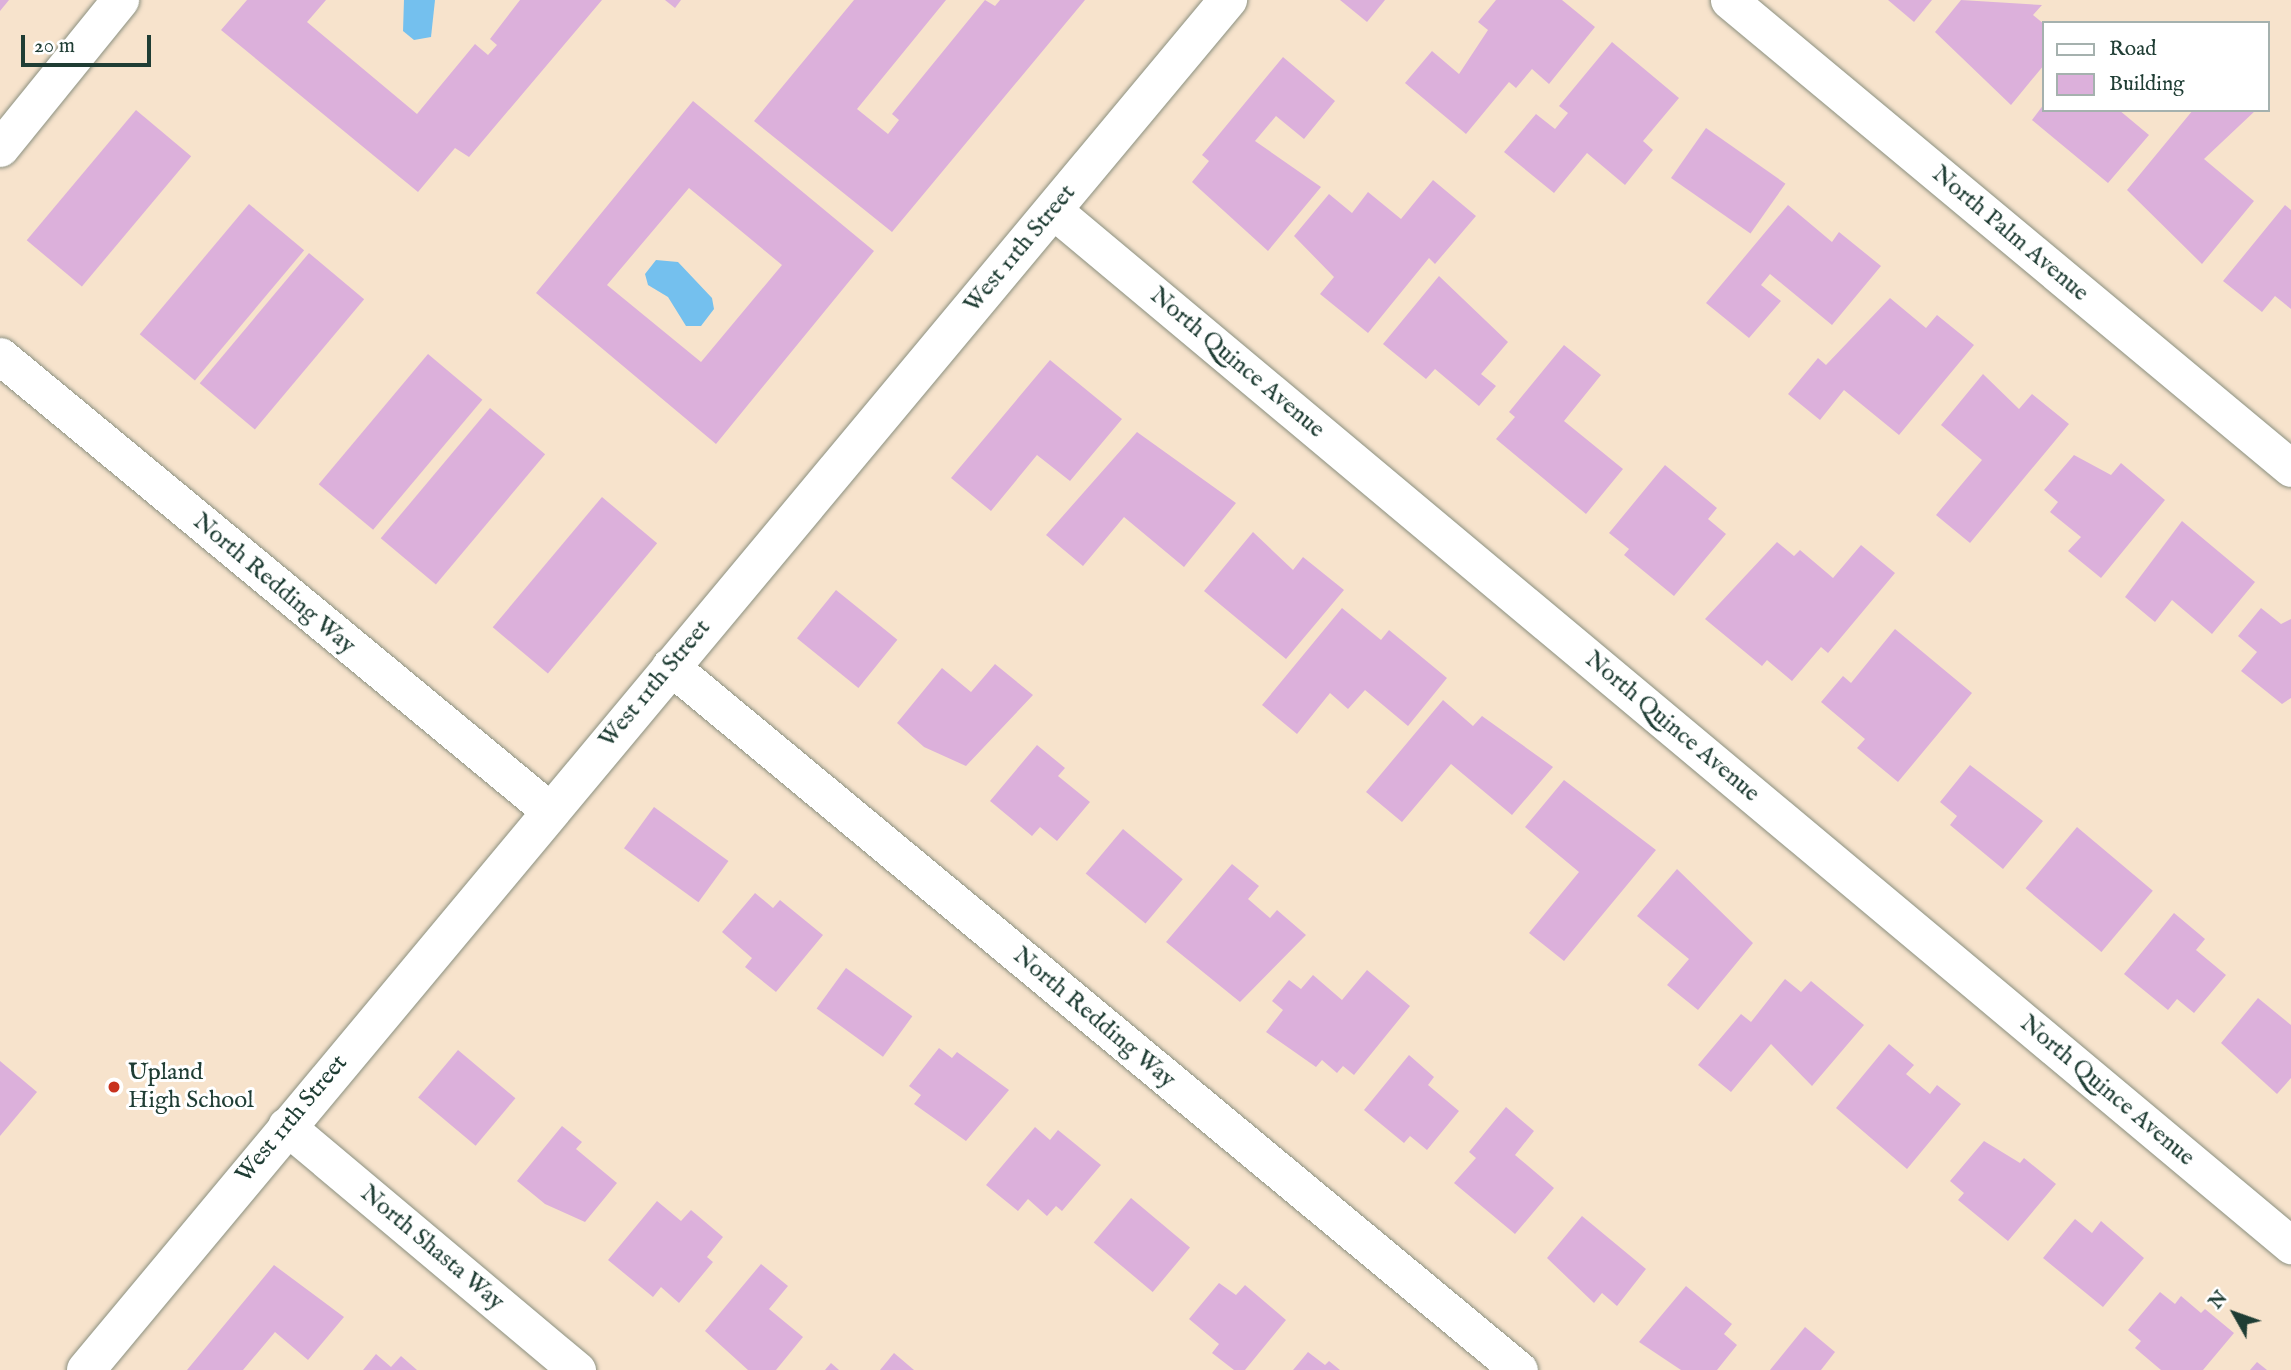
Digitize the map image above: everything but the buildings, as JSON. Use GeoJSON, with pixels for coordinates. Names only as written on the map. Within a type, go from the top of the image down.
{"type":"FeatureCollection","features":[{"type":"Feature","properties":{"kind":"street"},"geometry":{"type":"LineString","coordinates":[[0,148],[120,0]]}},
{"type":"Feature","properties":{"kind":"street","name":"West 11th Street"},"geometry":{"type":"LineString","coordinates":[[86,1370],[548,810],[1228,0]]}},
{"type":"Feature","properties":{"kind":"street","name":"North Palm Avenue"},"geometry":{"type":"LineString","coordinates":[[1729,0],[2291,468]]}},
{"type":"Feature","properties":{"kind":"street","name":"North Quince Avenue"},"geometry":{"type":"LineString","coordinates":[[1053,210],[2291,1245]]}},
{"type":"Feature","properties":{"kind":"street","name":"North Redding Way"},"geometry":{"type":"LineString","coordinates":[[0,356],[548,810]]}},
{"type":"Feature","properties":{"kind":"street","name":"North Redding Way"},"geometry":{"type":"LineString","coordinates":[[670,666],[1519,1370]]}},
{"type":"Feature","properties":{"kind":"street","name":"North Shasta Way"},"geometry":{"type":"LineString","coordinates":[[286,1126],[578,1370]]}},
{"type":"Feature","properties":{"kind":"water"},"geometry":{"type":"Polygon","coordinates":[[[404,0],[435,0],[431,37],[414,40],[403,31],[404,0]]]}},
{"type":"Feature","properties":{"kind":"water"},"geometry":{"type":"Polygon","coordinates":[[[656,260],[678,262],[712,298],[714,309],[701,326],[686,326],[668,297],[648,285],[645,274],[656,260]]]}},
{"type":"Feature","properties":{"kind":"place","name":"Upland High School"},"geometry":{"type":"Point","coordinates":[114,1087]}}]}
